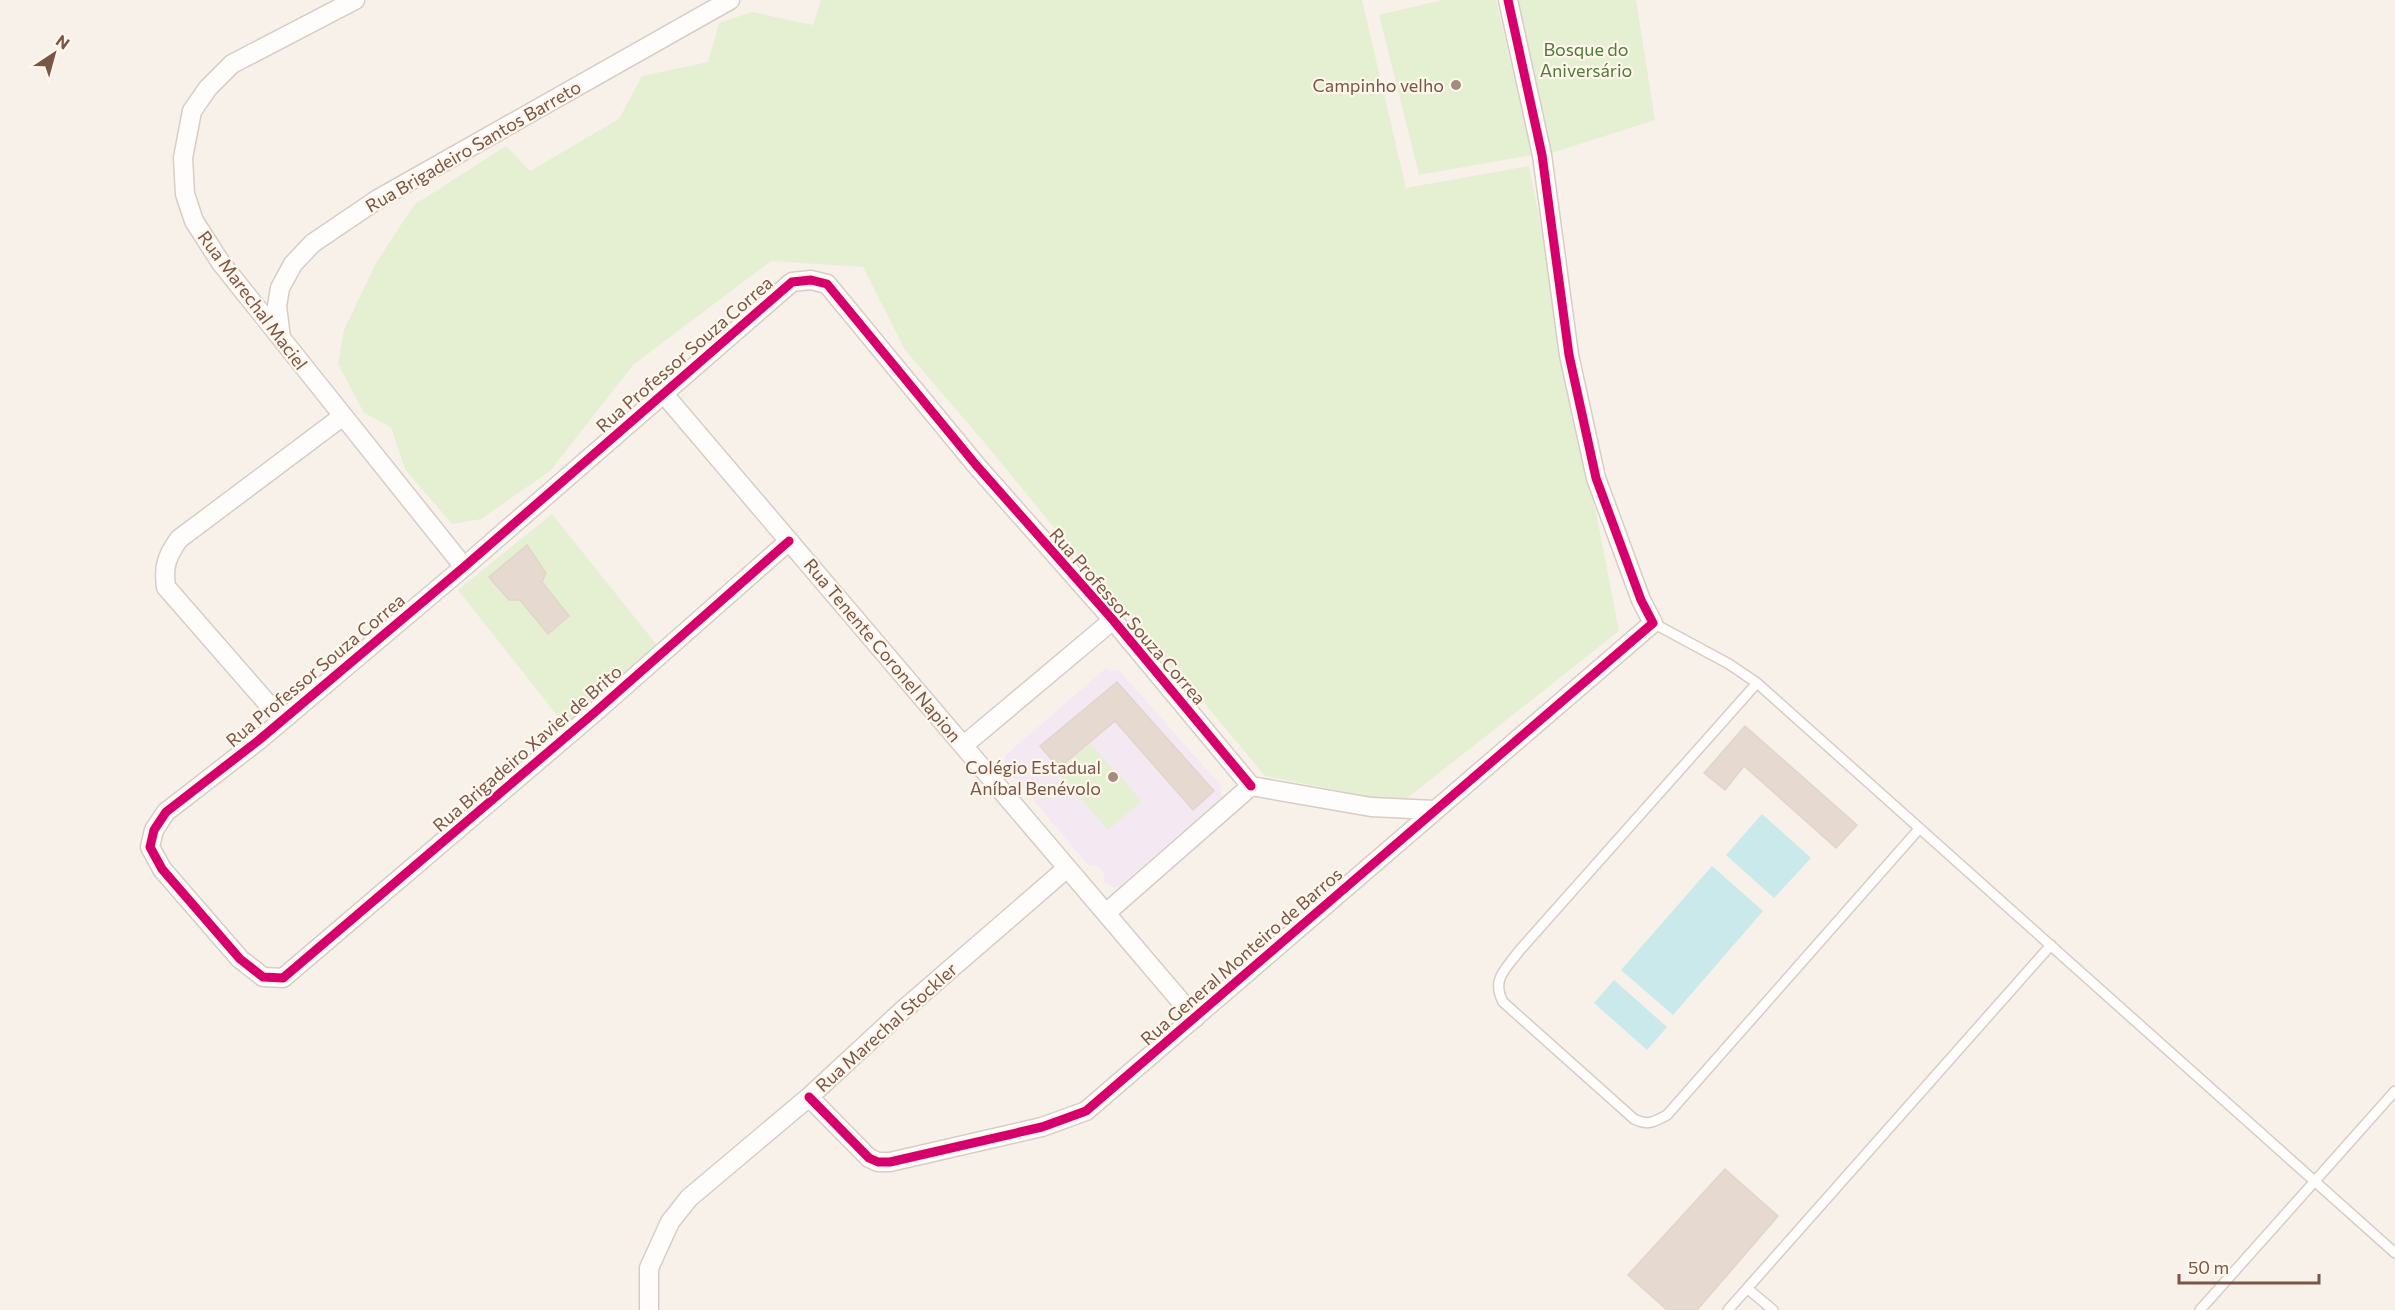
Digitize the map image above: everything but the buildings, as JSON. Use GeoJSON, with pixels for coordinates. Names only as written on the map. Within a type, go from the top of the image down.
{"type":"FeatureCollection","features":[{"type":"Feature","properties":{"kind":"street","name":"Rua Marechal Maciel"},"geometry":{"type":"LineString","coordinates":[[355,0],[231,64],[208,88],[192,111],[183,158],[185,194],[194,221],[221,263],[464,567]]}},
{"type":"Feature","properties":{"kind":"street","name":"Rua Brigadeiro Santos Barreto"},"geometry":{"type":"LineString","coordinates":[[281,339],[277,306],[280,288],[293,264],[313,243],[378,199],[730,0]]}},
{"type":"Feature","properties":{"kind":"street"},"geometry":{"type":"LineString","coordinates":[[1508,0],[1542,155],[1569,355],[1596,478],[1641,600],[1653,623]]}},
{"type":"Feature","properties":{"kind":"street","name":"Rua Professor Souza Correa"},"geometry":{"type":"LineString","coordinates":[[154,830],[166,812],[282,720],[464,567],[792,282],[811,280],[827,284],[976,465],[1113,620],[1251,786]]}},
{"type":"Feature","properties":{"kind":"street","name":"Rua Tenente Coronel Napion"},"geometry":{"type":"LineString","coordinates":[[663,393],[1195,1018]]}},
{"type":"Feature","properties":{"kind":"street"},"geometry":{"type":"LineString","coordinates":[[282,720],[166,586],[164,570],[167,555],[179,539],[343,416]]}},
{"type":"Feature","properties":{"kind":"street","name":"Rua Brigadeiro Xavier de Brito"},"geometry":{"type":"LineString","coordinates":[[154,830],[150,846],[162,869],[240,959],[263,976],[283,978],[585,721],[789,541]]}},
{"type":"Feature","properties":{"kind":"street"},"geometry":{"type":"LineString","coordinates":[[964,745],[1113,620]]}},
{"type":"Feature","properties":{"kind":"street","name":"Rua General Monteiro de Barros"},"geometry":{"type":"LineString","coordinates":[[809,1097],[869,1158],[878,1162],[890,1162],[1042,1127],[1086,1111],[1653,623]]}},
{"type":"Feature","properties":{"kind":"street"},"geometry":{"type":"LineString","coordinates":[[1106,913],[1251,786],[1371,807],[1434,810]]}},
{"type":"Feature","properties":{"kind":"street","name":"Rua Marechal Stockler"},"geometry":{"type":"LineString","coordinates":[[649,1310],[649,1268],[670,1222],[689,1198],[809,1097],[903,1010],[1066,869]]}},
{"type":"Feature","properties":{"kind":"lane"},"geometry":{"type":"LineString","coordinates":[[1653,623],[1729,664],[1757,683],[2395,1253]]}},
{"type":"Feature","properties":{"kind":"lane"},"geometry":{"type":"LineString","coordinates":[[1757,683],[1519,951],[1498,980],[1498,991],[1503,1002],[1574,1066],[1634,1119],[1644,1124],[1667,1115],[1919,829]]}},
{"type":"Feature","properties":{"kind":"lane"},"geometry":{"type":"LineString","coordinates":[[1728,1310],[2050,945]]}},
{"type":"Feature","properties":{"kind":"lane"},"geometry":{"type":"LineString","coordinates":[[2200,1310],[2395,1091]]}},
{"type":"Feature","properties":{"kind":"lane"},"geometry":{"type":"LineString","coordinates":[[1748,1289],[1773,1310]]}},
{"type":"Feature","properties":{"kind":"shaded area","name":"Colégio Estadual Aníbal Benévolo"},"geometry":{"type":"Polygon","coordinates":[[[1106,668],[1111,671],[1119,670],[1222,787],[1220,792],[1222,797],[1118,887],[1114,888],[1104,882],[1104,873],[1098,866],[1089,866],[1003,764],[1006,755],[1106,668]]]}},
{"type":"Feature","properties":{"kind":"green space"},"geometry":{"type":"Polygon","coordinates":[[[821,0],[1362,0],[1406,188],[1529,166],[1619,631],[1401,803],[1265,776],[1206,705],[1151,646],[984,442],[905,350],[863,267],[771,261],[633,365],[550,471],[481,519],[452,524],[405,469],[391,427],[364,413],[338,364],[344,330],[376,263],[414,205],[506,146],[530,171],[619,119],[642,76],[708,62],[719,23],[752,12],[813,25],[821,0]]]}},
{"type":"Feature","properties":{"kind":"green space","name":"Campinho velho"},"geometry":{"type":"Polygon","coordinates":[[[1442,0],[1496,0],[1532,155],[1419,175],[1379,15],[1442,0]]]}},
{"type":"Feature","properties":{"kind":"green space","name":"Bosque do Aniversário"},"geometry":{"type":"Polygon","coordinates":[[[1514,0],[1636,0],[1655,120],[1545,155],[1514,0]]]}},
{"type":"Feature","properties":{"kind":"green space"},"geometry":{"type":"Polygon","coordinates":[[[552,514],[660,649],[567,728],[458,590],[552,514]]]}},
{"type":"Feature","properties":{"kind":"green space"},"geometry":{"type":"Polygon","coordinates":[[[1090,743],[1142,801],[1108,830],[1057,772],[1090,743]]]}},
{"type":"Feature","properties":{"kind":"water"},"geometry":{"type":"Polygon","coordinates":[[[1762,814],[1811,858],[1774,898],[1726,855],[1762,814]]]}},
{"type":"Feature","properties":{"kind":"water"},"geometry":{"type":"Polygon","coordinates":[[[1712,866],[1763,911],[1673,1015],[1621,970],[1712,866]]]}},
{"type":"Feature","properties":{"kind":"water"},"geometry":{"type":"Polygon","coordinates":[[[1614,980],[1667,1027],[1647,1050],[1594,1003],[1614,980]]]}},
{"type":"Feature","properties":{"kind":"cycle path"},"geometry":{"type":"LineString","coordinates":[[809,1097],[869,1158],[878,1162],[890,1162],[1042,1127],[1086,1111],[1653,623],[1641,600],[1596,478],[1569,355],[1542,155],[1508,0]]}},
{"type":"Feature","properties":{"kind":"cycle path"},"geometry":{"type":"LineString","coordinates":[[789,541],[594,713],[283,978],[263,977],[240,959],[162,869],[150,847],[154,830],[166,812],[259,740],[464,567],[792,282],[811,280],[827,284],[976,465],[1113,620],[1251,786]]}},
{"type":"Feature","properties":{"kind":"place","name":"Campinho velho"},"geometry":{"type":"Point","coordinates":[1456,85]}},
{"type":"Feature","properties":{"kind":"place","name":"Colégio Estadual Aníbal Benévolo"},"geometry":{"type":"Point","coordinates":[1113,777]}}]}
